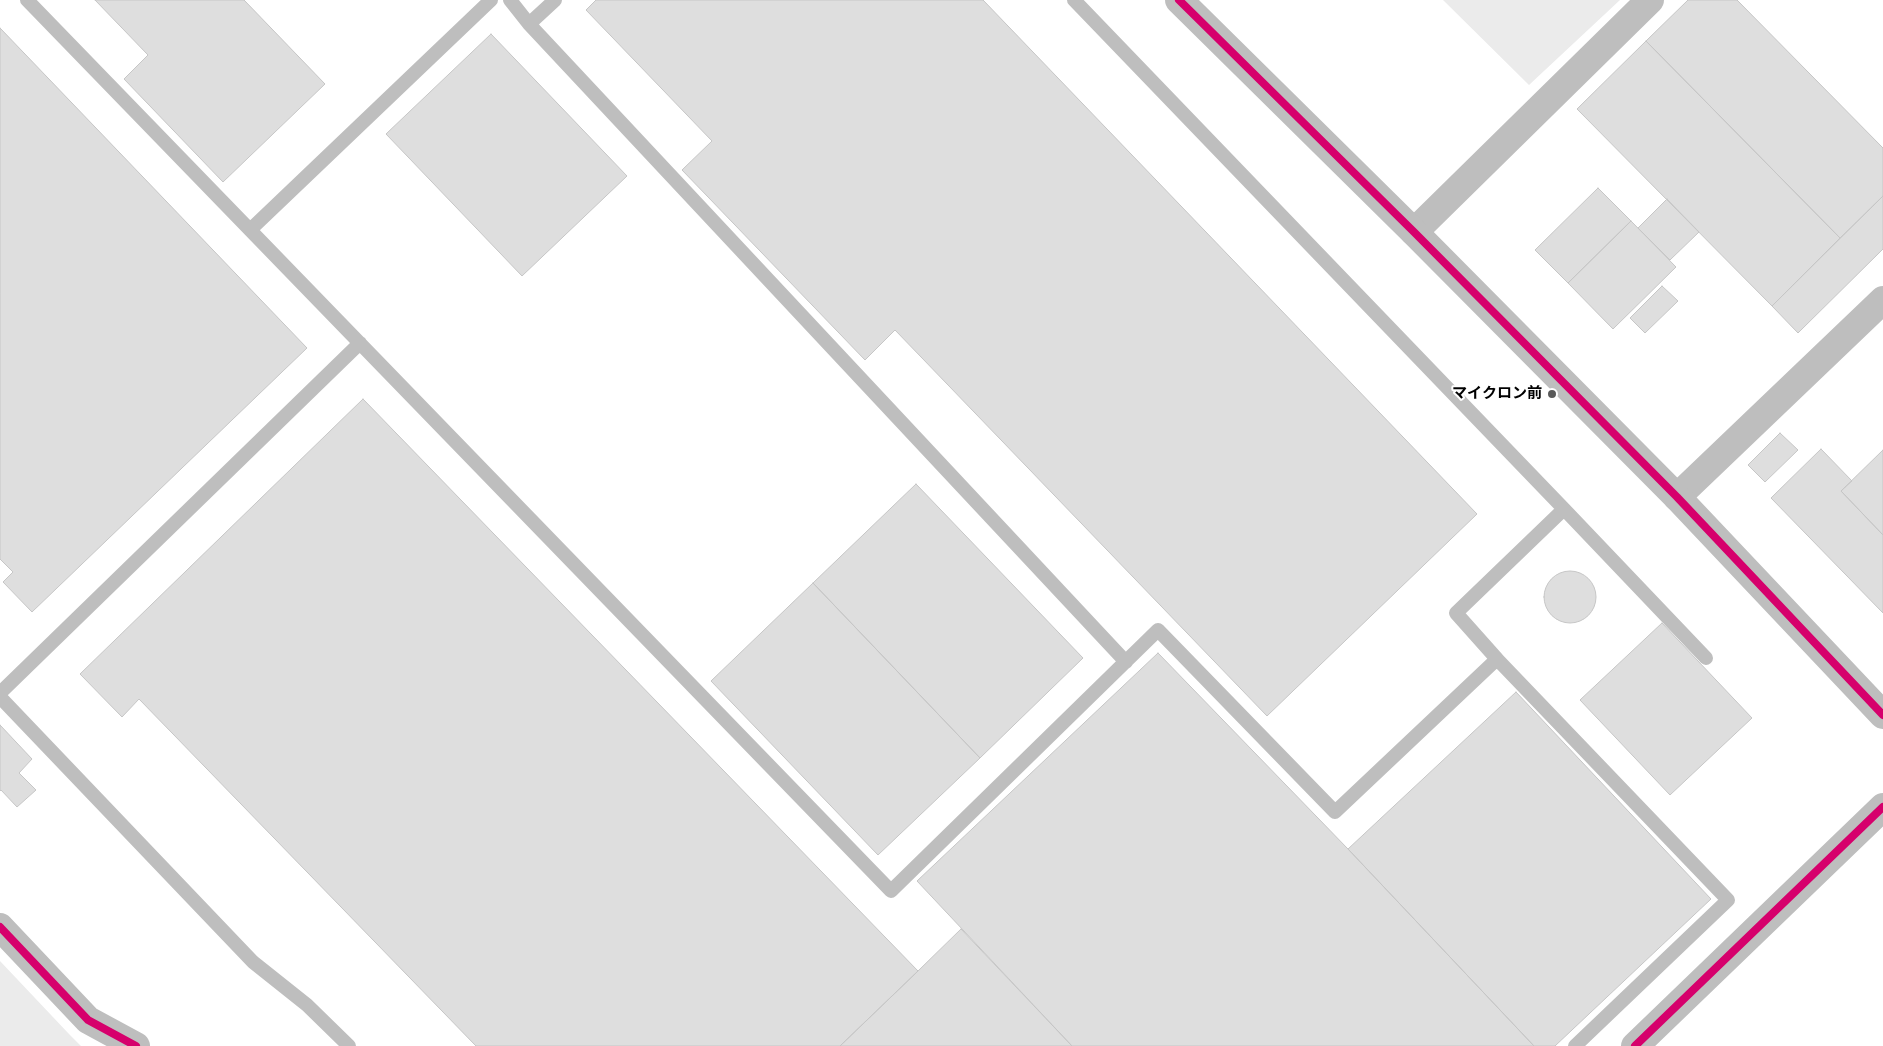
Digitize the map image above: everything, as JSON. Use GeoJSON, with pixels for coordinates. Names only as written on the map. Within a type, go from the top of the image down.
{"type":"FeatureCollection","features":[{"type":"Feature","properties":{"kind":"street"},"geometry":{"type":"LineString","coordinates":[[1179,0],[1414,232],[1677,497],[1883,715]]}},
{"type":"Feature","properties":{"kind":"street"},"geometry":{"type":"LineString","coordinates":[[1414,232],[1650,0]]}},
{"type":"Feature","properties":{"kind":"street"},"geometry":{"type":"LineString","coordinates":[[1677,497],[1883,300]]}},
{"type":"Feature","properties":{"kind":"street"},"geometry":{"type":"LineString","coordinates":[[1635,1046],[1883,807]]}},
{"type":"Feature","properties":{"kind":"street"},"geometry":{"type":"LineString","coordinates":[[0,928],[88,1020],[136,1046]]}},
{"type":"Feature","properties":{"kind":"lane"},"geometry":{"type":"LineString","coordinates":[[27,0],[891,892],[1158,630],[1335,812],[1497,659]]}},
{"type":"Feature","properties":{"kind":"lane"},"geometry":{"type":"LineString","coordinates":[[250,230],[491,0]]}},
{"type":"Feature","properties":{"kind":"lane"},"geometry":{"type":"LineString","coordinates":[[510,0],[529,24],[1126,662]]}},
{"type":"Feature","properties":{"kind":"lane"},"geometry":{"type":"LineString","coordinates":[[529,24],[555,0]]}},
{"type":"Feature","properties":{"kind":"lane"},"geometry":{"type":"LineString","coordinates":[[1074,0],[1706,658]]}},
{"type":"Feature","properties":{"kind":"lane"},"geometry":{"type":"LineString","coordinates":[[0,693],[360,343]]}},
{"type":"Feature","properties":{"kind":"lane"},"geometry":{"type":"LineString","coordinates":[[1564,509],[1456,613],[1497,659],[1728,900],[1575,1046]]}},
{"type":"Feature","properties":{"kind":"lane"},"geometry":{"type":"LineString","coordinates":[[0,697],[253,962],[307,1005],[349,1046]]}},
{"type":"Feature","properties":{"kind":"shaded area"},"geometry":{"type":"Polygon","coordinates":[[[1443,0],[1620,0],[1529,85],[1443,0]]]}},
{"type":"Feature","properties":{"kind":"shaded area"},"geometry":{"type":"Polygon","coordinates":[[[0,961],[69,1034],[81,1046],[0,1046],[0,961]]]}},
{"type":"Feature","properties":{"kind":"building"},"geometry":{"type":"Polygon","coordinates":[[[95,0],[244,0],[325,84],[223,182],[124,79],[148,55],[95,0]]]}},
{"type":"Feature","properties":{"kind":"building"},"geometry":{"type":"Polygon","coordinates":[[[596,0],[983,0],[1477,514],[1267,716],[895,330],[865,360],[682,170],[712,141],[586,10],[596,0]]]}},
{"type":"Feature","properties":{"kind":"building"},"geometry":{"type":"Polygon","coordinates":[[[1688,0],[1737,0],[1883,148],[1883,196],[1840,238],[1646,41],[1688,0]]]}},
{"type":"Feature","properties":{"kind":"building"},"geometry":{"type":"Polygon","coordinates":[[[0,28],[307,348],[32,612],[3,582],[13,572],[0,559],[0,28]]]}},
{"type":"Feature","properties":{"kind":"building"},"geometry":{"type":"Polygon","coordinates":[[[491,34],[627,176],[522,276],[386,134],[491,34]]]}},
{"type":"Feature","properties":{"kind":"building"},"geometry":{"type":"Polygon","coordinates":[[[1646,41],[1840,238],[1772,306],[1577,109],[1646,41]]]}},
{"type":"Feature","properties":{"kind":"building"},"geometry":{"type":"Polygon","coordinates":[[[1598,188],[1631,221],[1568,283],[1535,250],[1598,188]]]}},
{"type":"Feature","properties":{"kind":"building"},"geometry":{"type":"Polygon","coordinates":[[[1883,196],[1883,249],[1798,333],[1772,306],[1883,196]]]}},
{"type":"Feature","properties":{"kind":"building"},"geometry":{"type":"Polygon","coordinates":[[[1667,199],[1699,232],[1670,260],[1638,228],[1667,199]]]}},
{"type":"Feature","properties":{"kind":"building"},"geometry":{"type":"Polygon","coordinates":[[[1631,221],[1676,267],[1613,329],[1568,283],[1631,221]]]}},
{"type":"Feature","properties":{"kind":"building"},"geometry":{"type":"Polygon","coordinates":[[[1662,286],[1678,301],[1645,333],[1630,318],[1662,286]]]}},
{"type":"Feature","properties":{"kind":"building"},"geometry":{"type":"Polygon","coordinates":[[[363,399],[918,971],[840,1046],[476,1046],[139,699],[122,717],[80,674],[363,399]]]}},
{"type":"Feature","properties":{"kind":"building"},"geometry":{"type":"Polygon","coordinates":[[[1780,433],[1798,450],[1765,482],[1748,465],[1780,433]]]}},
{"type":"Feature","properties":{"kind":"building"},"geometry":{"type":"Polygon","coordinates":[[[1821,449],[1852,481],[1841,491],[1883,535],[1883,613],[1771,498],[1821,449]]]}},
{"type":"Feature","properties":{"kind":"building"},"geometry":{"type":"Polygon","coordinates":[[[1883,450],[1883,535],[1841,491],[1883,450]]]}},
{"type":"Feature","properties":{"kind":"building"},"geometry":{"type":"Polygon","coordinates":[[[916,484],[1083,658],[980,758],[813,583],[916,484]]]}},
{"type":"Feature","properties":{"kind":"building"},"geometry":{"type":"Polygon","coordinates":[[[1570,571],[1580,573],[1588,579],[1594,587],[1596,597],[1594,607],[1588,615],[1580,621],[1570,623],[1560,621],[1552,615],[1546,607],[1544,597],[1546,587],[1552,579],[1560,573],[1570,571]]]}},
{"type":"Feature","properties":{"kind":"building"},"geometry":{"type":"Polygon","coordinates":[[[813,583],[980,758],[878,855],[711,681],[813,583]]]}},
{"type":"Feature","properties":{"kind":"building"},"geometry":{"type":"Polygon","coordinates":[[[1662,623],[1752,718],[1670,795],[1580,700],[1662,623]]]}},
{"type":"Feature","properties":{"kind":"building"},"geometry":{"type":"Polygon","coordinates":[[[1158,653],[1348,849],[1534,1046],[1072,1046],[917,881],[1158,653]]]}},
{"type":"Feature","properties":{"kind":"building"},"geometry":{"type":"Polygon","coordinates":[[[1516,692],[1711,899],[1555,1046],[1534,1046],[1348,849],[1516,692]]]}},
{"type":"Feature","properties":{"kind":"building"},"geometry":{"type":"Polygon","coordinates":[[[0,725],[32,759],[19,773],[36,790],[17,807],[0,791],[0,725]]]}},
{"type":"Feature","properties":{"kind":"building"},"geometry":{"type":"Polygon","coordinates":[[[961,929],[1072,1046],[840,1046],[918,971],[961,929]]]}},
{"type":"Feature","properties":{"kind":"cycle path"},"geometry":{"type":"LineString","coordinates":[[1179,0],[1414,232],[1677,497],[1883,715]]}},
{"type":"Feature","properties":{"kind":"cycle path"},"geometry":{"type":"LineString","coordinates":[[1635,1046],[1883,807]]}},
{"type":"Feature","properties":{"kind":"cycle path"},"geometry":{"type":"LineString","coordinates":[[0,927],[88,1020],[136,1046]]}},
{"type":"Feature","properties":{"kind":"place","name":"マイクロン前"},"geometry":{"type":"Point","coordinates":[1552,394]}}]}
